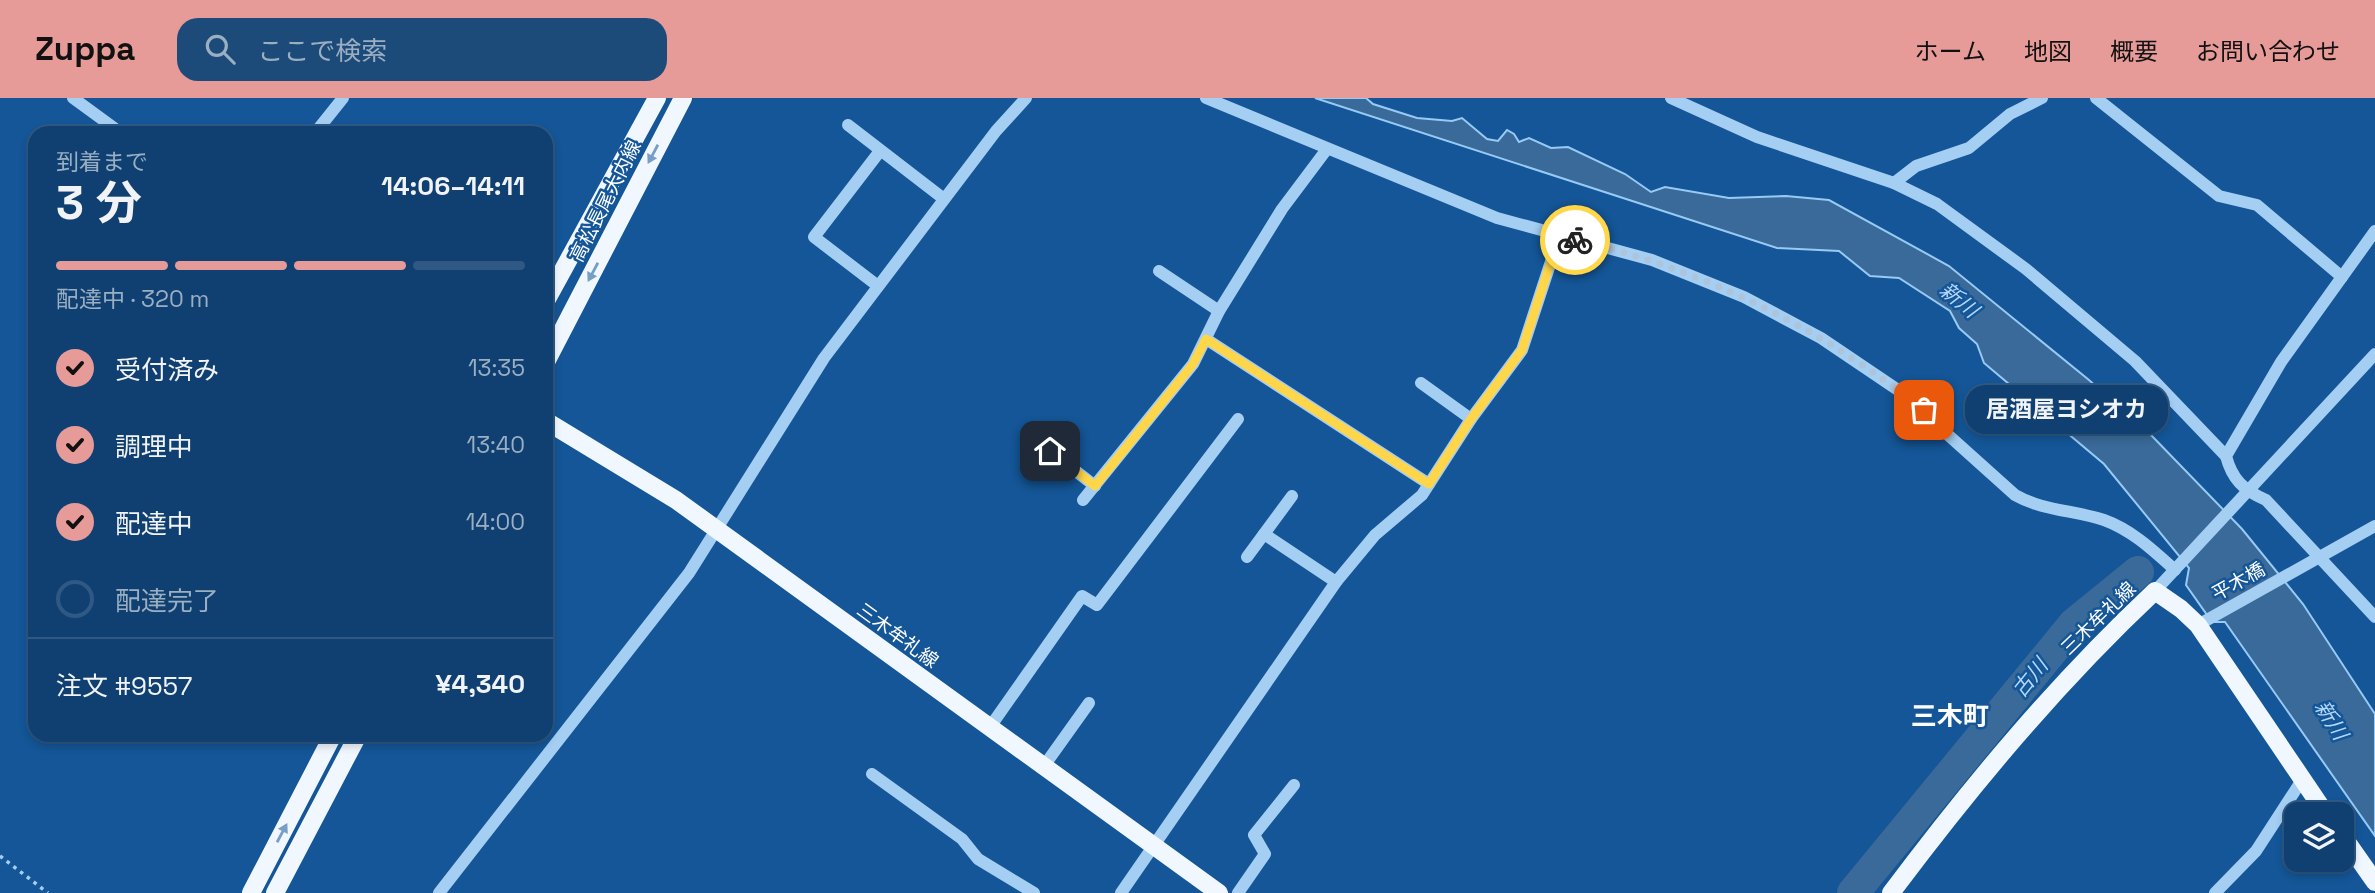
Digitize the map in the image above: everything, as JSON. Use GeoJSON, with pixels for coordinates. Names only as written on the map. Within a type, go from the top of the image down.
{"type":"FeatureCollection","features":[{"type":"Feature","properties":{"kind":"main road","name":"高松長尾大内線"},"geometry":{"type":"LineString","coordinates":[[553,288],[657,98]]}},
{"type":"Feature","properties":{"kind":"main road","name":"高松長尾大内線"},"geometry":{"type":"LineString","coordinates":[[553,349],[683,98]]}},
{"type":"Feature","properties":{"kind":"main road","name":"三木牟礼線"},"geometry":{"type":"LineString","coordinates":[[553,425],[676,500],[1219,893]]}},
{"type":"Feature","properties":{"kind":"main road","name":"三木牟礼線"},"geometry":{"type":"LineString","coordinates":[[1891,893],[1969,789],[2057,687],[2170,575],[2182,608],[2203,623],[2318,802]]}},
{"type":"Feature","properties":{"kind":"main road"},"geometry":{"type":"LineString","coordinates":[[250,893],[329,742]]}},
{"type":"Feature","properties":{"kind":"main road"},"geometry":{"type":"LineString","coordinates":[[275,893],[354,742]]}},
{"type":"Feature","properties":{"kind":"main road"},"geometry":{"type":"LineString","coordinates":[[2354,852],[2375,882]]}},
{"type":"Feature","properties":{"kind":"street"},"geometry":{"type":"LineString","coordinates":[[73,98],[111,126]]}},
{"type":"Feature","properties":{"kind":"street"},"geometry":{"type":"LineString","coordinates":[[321,126],[343,98]]}},
{"type":"Feature","properties":{"kind":"street"},"geometry":{"type":"LineString","coordinates":[[439,893],[628,652],[718,530],[824,358],[944,199],[1026,98]]}},
{"type":"Feature","properties":{"kind":"street"},"geometry":{"type":"LineString","coordinates":[[1206,98],[1497,218],[1559,237],[1652,260],[1709,282],[1788,320],[1865,365],[1898,390],[2015,495],[2031,504],[2106,520],[2146,544],[2170,575],[2375,354]]}},
{"type":"Feature","properties":{"kind":"street"},"geometry":{"type":"LineString","coordinates":[[1671,98],[1757,136],[1894,183],[1937,204],[2026,270],[2135,361],[2226,456],[2231,475],[2248,492],[2266,500],[2375,617]]}},
{"type":"Feature","properties":{"kind":"street"},"geometry":{"type":"LineString","coordinates":[[1894,183],[1916,166],[1969,148],[2010,114],[2042,98]]}},
{"type":"Feature","properties":{"kind":"street"},"geometry":{"type":"LineString","coordinates":[[2096,98],[2219,196],[2257,205],[2342,276]]}},
{"type":"Feature","properties":{"kind":"street"},"geometry":{"type":"LineString","coordinates":[[848,125],[944,199]]}},
{"type":"Feature","properties":{"kind":"street"},"geometry":{"type":"LineString","coordinates":[[1083,500],[1193,364],[1219,312],[1282,209],[1327,149]]}},
{"type":"Feature","properties":{"kind":"street"},"geometry":{"type":"LineString","coordinates":[[878,286],[814,237],[880,151]]}},
{"type":"Feature","properties":{"kind":"street"},"geometry":{"type":"LineString","coordinates":[[2226,456],[2281,362],[2375,231]]}},
{"type":"Feature","properties":{"kind":"street"},"geometry":{"type":"LineString","coordinates":[[1121,893],[1336,582],[1375,535],[1422,495],[1471,419],[1522,350],[1559,237]]}},
{"type":"Feature","properties":{"kind":"street"},"geometry":{"type":"LineString","coordinates":[[1159,271],[1219,312]]}},
{"type":"Feature","properties":{"kind":"street"},"geometry":{"type":"LineString","coordinates":[[1206,339],[1429,484]]}},
{"type":"Feature","properties":{"kind":"street"},"geometry":{"type":"LineString","coordinates":[[1422,383],[1471,419]]}},
{"type":"Feature","properties":{"kind":"street"},"geometry":{"type":"LineString","coordinates":[[990,727],[1082,596],[1097,605],[1238,419]]}},
{"type":"Feature","properties":{"kind":"street"},"geometry":{"type":"LineString","coordinates":[[1050,451],[1095,486]]}},
{"type":"Feature","properties":{"kind":"street"},"geometry":{"type":"LineString","coordinates":[[1247,558],[1292,496]]}},
{"type":"Feature","properties":{"kind":"street","name":"平木橋"},"geometry":{"type":"LineString","coordinates":[[2203,623],[2375,526]]}},
{"type":"Feature","properties":{"kind":"street"},"geometry":{"type":"LineString","coordinates":[[1264,534],[1336,582]]}},
{"type":"Feature","properties":{"kind":"street"},"geometry":{"type":"LineString","coordinates":[[1044,766],[1089,703]]}},
{"type":"Feature","properties":{"kind":"street"},"geometry":{"type":"LineString","coordinates":[[873,774],[962,839],[978,859],[1034,893]]}},
{"type":"Feature","properties":{"kind":"street"},"geometry":{"type":"LineString","coordinates":[[2216,893],[2256,851],[2302,780]]}},
{"type":"Feature","properties":{"kind":"street"},"geometry":{"type":"LineString","coordinates":[[1238,893],[1265,854],[1254,835],[1294,785]]}},
{"type":"Feature","properties":{"kind":"path"},"geometry":{"type":"LineString","coordinates":[[0,856],[48,893]]}},
{"type":"Feature","properties":{"kind":"water","name":"新川"},"geometry":{"type":"Polygon","coordinates":[[[1315,98],[1366,98],[1373,104],[1417,118],[1452,121],[1462,118],[1487,139],[1498,141],[1507,130],[1514,134],[1519,142],[1529,138],[1551,148],[1568,147],[1625,174],[1651,192],[1665,187],[1729,198],[1786,196],[1829,200],[1949,266],[2089,380],[2151,435],[2242,529],[2303,604],[2375,714],[2375,836],[2354,806],[2354,802],[2351,802],[2225,622],[2212,622],[2186,585],[2189,568],[2104,464],[1984,363],[1977,344],[1959,328],[1950,311],[1899,278],[1870,276],[1839,251],[1777,248],[1315,98]]]}},
{"type":"Feature","properties":{"kind":"waterway","name":"古川"},"geometry":{"type":"LineString","coordinates":[[1853,893],[2074,624],[2138,572]]}},
{"type":"Feature","properties":{"kind":"way so far"},"geometry":{"type":"LineString","coordinates":[[1575,240],[1652,260],[1744,297],[1865,365],[1924,410]]}},
{"type":"Feature","properties":{"kind":"place","name":"居酒屋ヨシオカ"},"geometry":{"type":"Point","coordinates":[1924,410]}},
{"type":"Feature","properties":{"kind":"district","name":"三木町"},"geometry":{"type":"Point","coordinates":[1950,716]}},
{"type":"Feature","properties":{"kind":"route"},"geometry":{"type":"LineString","coordinates":[[1050,451],[1095,486],[1193,364],[1206,339],[1429,484],[1471,419],[1522,350],[1559,237],[1575,240]]}}]}
